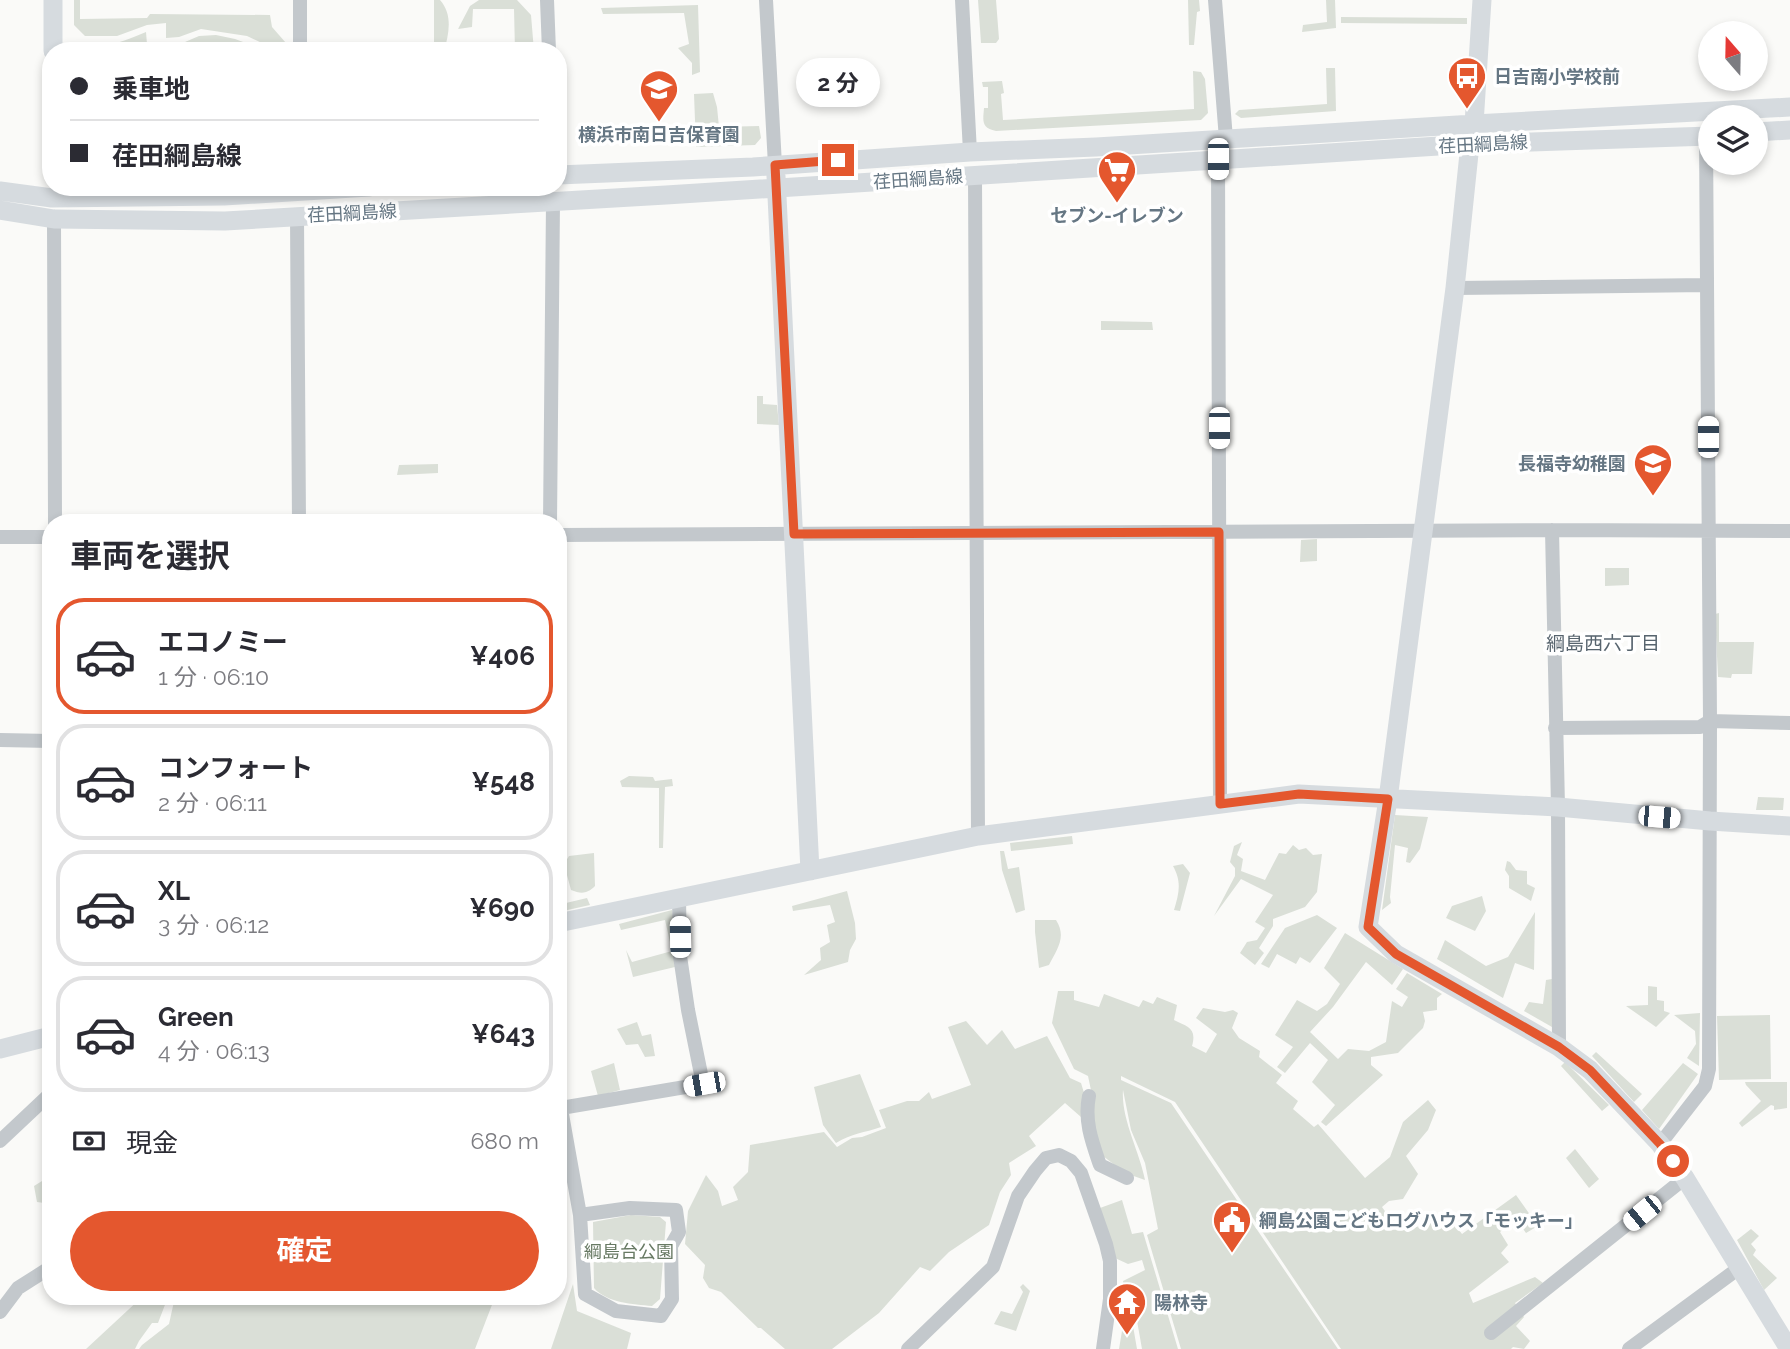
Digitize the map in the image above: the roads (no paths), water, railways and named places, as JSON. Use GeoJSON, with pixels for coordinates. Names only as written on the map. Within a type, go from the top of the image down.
{"type":"FeatureCollection","features":[{"type":"Feature","properties":{"kind":"street"},"geometry":{"type":"LineString","coordinates":[[53,0],[53,42]]}},
{"type":"Feature","properties":{"kind":"street"},"geometry":{"type":"LineString","coordinates":[[300,0],[300,42]]}},
{"type":"Feature","properties":{"kind":"street"},"geometry":{"type":"LineString","coordinates":[[547,0],[549,42]]}},
{"type":"Feature","properties":{"kind":"street"},"geometry":{"type":"LineString","coordinates":[[766,0],[810,871]]}},
{"type":"Feature","properties":{"kind":"street"},"geometry":{"type":"LineString","coordinates":[[962,0],[970,152]]}},
{"type":"Feature","properties":{"kind":"street"},"geometry":{"type":"LineString","coordinates":[[1215,0],[1226,139]]}},
{"type":"Feature","properties":{"kind":"street"},"geometry":{"type":"LineString","coordinates":[[1482,0],[1474,124],[1455,288],[1388,799],[1368,927],[1396,954],[1559,1047],[1590,1070],[1660,1144],[1685,1178],[1789,1349]]}},
{"type":"Feature","properties":{"kind":"street","name":"荏田綱島線"},"geometry":{"type":"LineString","coordinates":[[567,175],[753,167],[970,152],[1790,107]]}},
{"type":"Feature","properties":{"kind":"street"},"geometry":{"type":"LineString","coordinates":[[1768,131],[1790,130]]}},
{"type":"Feature","properties":{"kind":"street","name":"荏田綱島線"},"geometry":{"type":"LineString","coordinates":[[0,210],[54,219],[225,221],[1470,144],[1698,136]]}},
{"type":"Feature","properties":{"kind":"street"},"geometry":{"type":"LineString","coordinates":[[1218,159],[1220,804]]}},
{"type":"Feature","properties":{"kind":"street"},"geometry":{"type":"LineString","coordinates":[[1660,1144],[1704,1086],[1709,1069],[1708,175]]}},
{"type":"Feature","properties":{"kind":"street"},"geometry":{"type":"LineString","coordinates":[[975,176],[978,836]]}},
{"type":"Feature","properties":{"kind":"street","name":"荏田綱島線"},"geometry":{"type":"LineString","coordinates":[[0,191],[42,193]]}},
{"type":"Feature","properties":{"kind":"street"},"geometry":{"type":"LineString","coordinates":[[52,196],[55,514]]}},
{"type":"Feature","properties":{"kind":"street"},"geometry":{"type":"LineString","coordinates":[[550,514],[553,202]]}},
{"type":"Feature","properties":{"kind":"street"},"geometry":{"type":"LineString","coordinates":[[297,216],[299,514]]}},
{"type":"Feature","properties":{"kind":"street"},"geometry":{"type":"LineString","coordinates":[[1455,288],[1707,285]]}},
{"type":"Feature","properties":{"kind":"street"},"geometry":{"type":"LineString","coordinates":[[1552,530],[1558,807],[1559,1047]]}},
{"type":"Feature","properties":{"kind":"street"},"geometry":{"type":"LineString","coordinates":[[567,535],[1790,531]]}},
{"type":"Feature","properties":{"kind":"street"},"geometry":{"type":"LineString","coordinates":[[0,537],[42,537]]}},
{"type":"Feature","properties":{"kind":"street"},"geometry":{"type":"LineString","coordinates":[[1555,728],[1700,727],[1710,721],[1790,723]]}},
{"type":"Feature","properties":{"kind":"street"},"geometry":{"type":"LineString","coordinates":[[0,740],[42,741]]}},
{"type":"Feature","properties":{"kind":"street"},"geometry":{"type":"LineString","coordinates":[[567,921],[978,836],[1299,794],[1558,807],[1790,826]]}},
{"type":"Feature","properties":{"kind":"street"},"geometry":{"type":"LineString","coordinates":[[567,1107],[704,1084],[680,956],[679,898]]}},
{"type":"Feature","properties":{"kind":"street"},"geometry":{"type":"LineString","coordinates":[[0,1049],[42,1038]]}},
{"type":"Feature","properties":{"kind":"street"},"geometry":{"type":"LineString","coordinates":[[1089,1096],[1089,1133],[1100,1165],[1127,1178]]}},
{"type":"Feature","properties":{"kind":"street"},"geometry":{"type":"LineString","coordinates":[[0,1141],[42,1101]]}},
{"type":"Feature","properties":{"kind":"street"},"geometry":{"type":"LineString","coordinates":[[567,1142],[580,1215],[585,1294],[616,1311],[661,1316],[672,1298],[671,1245],[679,1232],[676,1210],[630,1208],[580,1215]]}},
{"type":"Feature","properties":{"kind":"street"},"geometry":{"type":"LineString","coordinates":[[908,1349],[993,1266],[1018,1196],[1046,1158],[1059,1155],[1071,1161],[1081,1173],[1110,1261],[1110,1299],[1103,1349]]}},
{"type":"Feature","properties":{"kind":"street"},"geometry":{"type":"LineString","coordinates":[[1081,1173],[1100,1165]]}},
{"type":"Feature","properties":{"kind":"street"},"geometry":{"type":"LineString","coordinates":[[1491,1333],[1685,1178]]}},
{"type":"Feature","properties":{"kind":"street"},"geometry":{"type":"LineString","coordinates":[[1629,1349],[1739,1268]]}},
{"type":"Feature","properties":{"kind":"street"},"geometry":{"type":"LineString","coordinates":[[0,1312],[18,1288],[42,1273]]}},
{"type":"Feature","properties":{"kind":"place","name":"日吉南小学校前"},"geometry":{"type":"Point","coordinates":[1467,110]}},
{"type":"Feature","properties":{"kind":"place","name":"横浜市南日吉保育園"},"geometry":{"type":"Point","coordinates":[659,123]}},
{"type":"Feature","properties":{"kind":"place","name":"セブン-イレブン"},"geometry":{"type":"Point","coordinates":[1117,204]}},
{"type":"Feature","properties":{"kind":"place","name":"長福寺幼稚園"},"geometry":{"type":"Point","coordinates":[1653,497]}},
{"type":"Feature","properties":{"kind":"place","name":"綱島公園こどもログハウス「モッキー」"},"geometry":{"type":"Point","coordinates":[1232,1254]}},
{"type":"Feature","properties":{"kind":"place","name":"陽林寺"},"geometry":{"type":"Point","coordinates":[1127,1336]}},
{"type":"Feature","properties":{"kind":"district","name":"綱島西六丁目"},"geometry":{"type":"Point","coordinates":[1603,643]}},
{"type":"Feature","properties":{"kind":"park label","name":"綱島台公園"},"geometry":{"type":"Point","coordinates":[629,1251]}}]}
